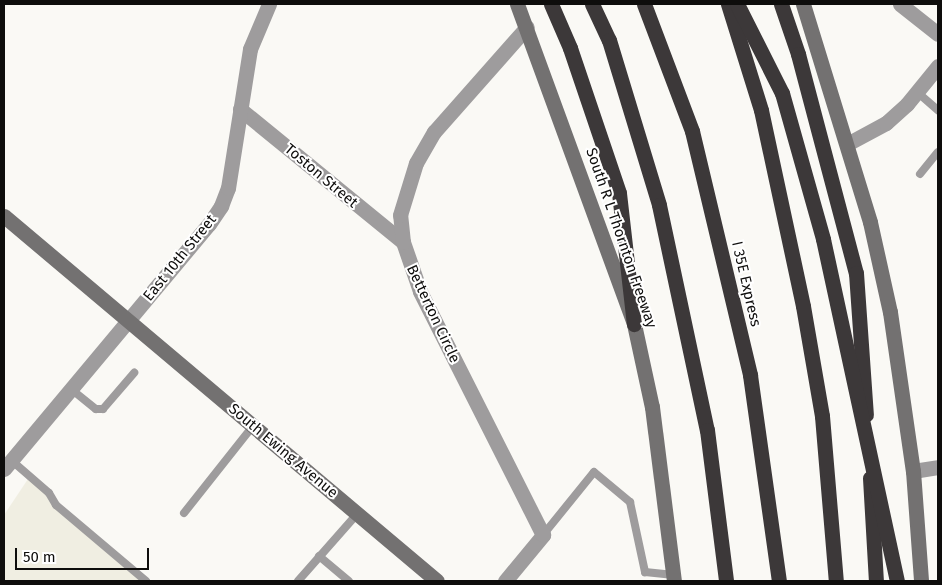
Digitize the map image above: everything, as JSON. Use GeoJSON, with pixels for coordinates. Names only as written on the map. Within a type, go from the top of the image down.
{"type":"FeatureCollection","features":[{"type":"Feature","properties":{"kind":"highway"},"geometry":{"type":"LineString","coordinates":[[551,4],[570,48],[618,193],[634,324]]}},
{"type":"Feature","properties":{"kind":"highway"},"geometry":{"type":"LineString","coordinates":[[592,4],[609,40],[659,205],[707,430],[726,581]]}},
{"type":"Feature","properties":{"kind":"highway","name":"I 35E Express"},"geometry":{"type":"LineString","coordinates":[[644,4],[692,131],[747,366],[779,581]]}},
{"type":"Feature","properties":{"kind":"highway"},"geometry":{"type":"LineString","coordinates":[[728,4],[761,110],[804,306],[822,416],[836,581]]}},
{"type":"Feature","properties":{"kind":"highway"},"geometry":{"type":"LineString","coordinates":[[737,4],[782,93],[821,230],[897,581]]}},
{"type":"Feature","properties":{"kind":"highway"},"geometry":{"type":"LineString","coordinates":[[780,4],[798,54],[856,273],[876,581]]}},
{"type":"Feature","properties":{"kind":"main road","name":"South R L Thornton Freeway"},"geometry":{"type":"LineString","coordinates":[[518,4],[528,27],[634,324],[652,407],[674,578]]}},
{"type":"Feature","properties":{"kind":"main road"},"geometry":{"type":"LineString","coordinates":[[803,4],[847,144],[890,312],[913,471],[921,581]]}},
{"type":"Feature","properties":{"kind":"main road","name":"South Ewing Avenue"},"geometry":{"type":"LineString","coordinates":[[4,216],[437,581]]}},
{"type":"Feature","properties":{"kind":"street","name":"East 10th Street"},"geometry":{"type":"LineString","coordinates":[[8,465],[128,322],[221,206],[228,188],[250,49],[256,28],[269,4]]}},
{"type":"Feature","properties":{"kind":"street"},"geometry":{"type":"LineString","coordinates":[[900,4],[938,34]]}},
{"type":"Feature","properties":{"kind":"street","name":"Betterton Circle"},"geometry":{"type":"LineString","coordinates":[[528,27],[434,132],[416,163],[400,215],[403,242],[420,291],[543,535]]}},
{"type":"Feature","properties":{"kind":"street"},"geometry":{"type":"LineString","coordinates":[[847,144],[886,123],[917,92],[938,66]]}},
{"type":"Feature","properties":{"kind":"street","name":"Toston Street"},"geometry":{"type":"LineString","coordinates":[[240,109],[403,242]]}},
{"type":"Feature","properties":{"kind":"street"},"geometry":{"type":"LineString","coordinates":[[913,471],[938,467]]}},
{"type":"Feature","properties":{"kind":"street"},"geometry":{"type":"LineString","coordinates":[[505,581],[543,535]]}},
{"type":"Feature","properties":{"kind":"lane"},"geometry":{"type":"LineString","coordinates":[[917,92],[938,110]]}},
{"type":"Feature","properties":{"kind":"lane"},"geometry":{"type":"LineString","coordinates":[[920,174],[938,152]]}},
{"type":"Feature","properties":{"kind":"lane"},"geometry":{"type":"LineString","coordinates":[[71,389],[96,409],[103,409],[134,373]]}},
{"type":"Feature","properties":{"kind":"lane"},"geometry":{"type":"LineString","coordinates":[[184,513],[253,426]]}},
{"type":"Feature","properties":{"kind":"lane"},"geometry":{"type":"LineString","coordinates":[[8,465],[49,493],[56,505],[146,581]]}},
{"type":"Feature","properties":{"kind":"lane"},"geometry":{"type":"LineString","coordinates":[[543,535],[594,472],[630,502],[646,581]]}},
{"type":"Feature","properties":{"kind":"lane"},"geometry":{"type":"LineString","coordinates":[[298,581],[357,514]]}},
{"type":"Feature","properties":{"kind":"lane"},"geometry":{"type":"LineString","coordinates":[[320,556],[349,581]]}},
{"type":"Feature","properties":{"kind":"lane"},"geometry":{"type":"LineString","coordinates":[[645,572],[674,578]]}},
{"type":"Feature","properties":{"kind":"shaded area"},"geometry":{"type":"Polygon","coordinates":[[[28,479],[149,581],[4,581],[4,515],[28,479]]]}}]}
